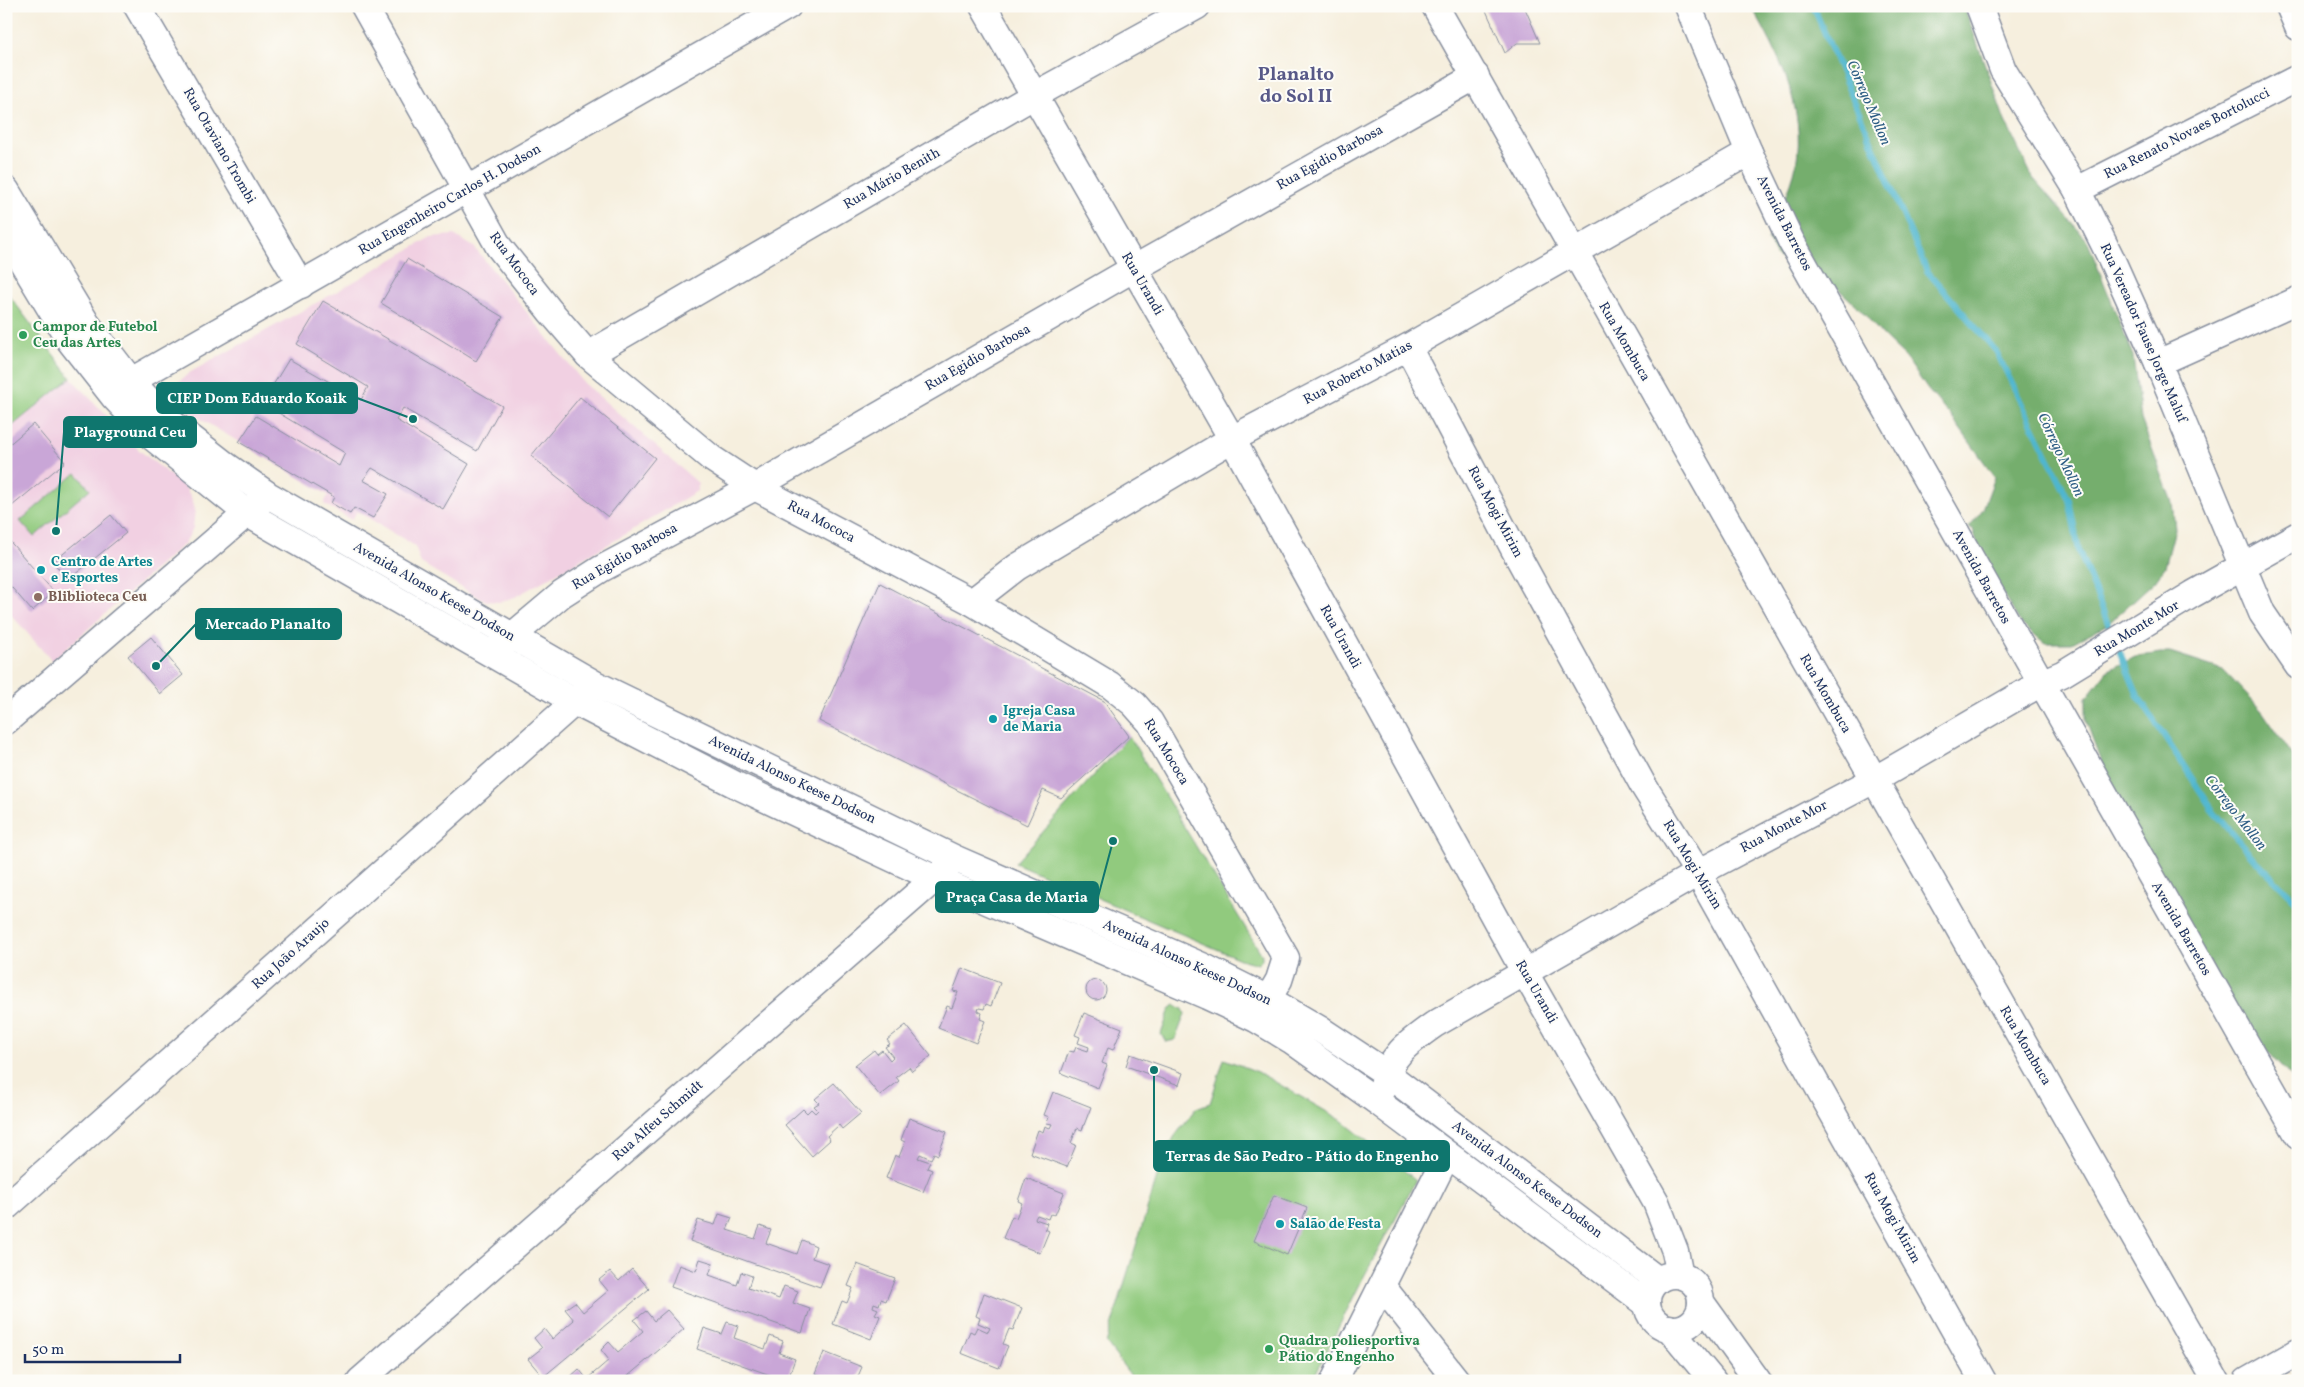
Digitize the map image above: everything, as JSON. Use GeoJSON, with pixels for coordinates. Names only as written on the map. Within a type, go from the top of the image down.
{"type":"FeatureCollection","features":[{"type":"Feature","properties":{"kind":"street","name":"Rua Otaviano Trombi"},"geometry":{"type":"LineString","coordinates":[[137,6],[301,285]]}},
{"type":"Feature","properties":{"kind":"street","name":"Rua Mococa"},"geometry":{"type":"LineString","coordinates":[[364,6],[499,247],[588,355],[711,458],[755,487],[972,602],[1110,685],[1134,704],[1150,722],[1286,958],[1279,980],[1268,999]]}},
{"type":"Feature","properties":{"kind":"street","name":"Rua Urandi"},"geometry":{"type":"LineString","coordinates":[[983,6],[1232,439],[1524,973],[1656,1202],[1675,1251],[1669,1278]]}},
{"type":"Feature","properties":{"kind":"street","name":"Rua Mário Benith"},"geometry":{"type":"LineString","coordinates":[[588,355],[1035,95],[1198,6]]}},
{"type":"Feature","properties":{"kind":"street","name":"Rua Mombuca"},"geometry":{"type":"LineString","coordinates":[[1435,6],[2216,1381]]}},
{"type":"Feature","properties":{"kind":"street","name":"Avenida Barretos"},"geometry":{"type":"LineString","coordinates":[[1688,6],[1749,152],[1791,240],[2052,679],[2298,1135]]}},
{"type":"Feature","properties":{"kind":"street","name":"Rua Vereador Fause Jorge Maluf"},"geometry":{"type":"LineString","coordinates":[[1978,6],[2003,70],[2076,190],[2133,303],[2262,613],[2298,666]]}},
{"type":"Feature","properties":{"kind":"street"},"geometry":{"type":"LineString","coordinates":[[2289,6],[2298,27]]}},
{"type":"Feature","properties":{"kind":"street","name":"Rua Engenheiro Carlos H. Dodson"},"geometry":{"type":"LineString","coordinates":[[123,389],[780,8]]}},
{"type":"Feature","properties":{"kind":"street","name":"Rua Egidio Barbosa"},"geometry":{"type":"LineString","coordinates":[[490,654],[562,594],[601,568],[755,487],[1133,269],[1476,76]]}},
{"type":"Feature","properties":{"kind":"street","name":"Rua Renato Novaes Bortolucci"},"geometry":{"type":"LineString","coordinates":[[2076,190],[2298,78]]}},
{"type":"Feature","properties":{"kind":"street","name":"Rua Roberto Matias"},"geometry":{"type":"LineString","coordinates":[[972,602],[1017,567],[1232,439],[1408,347],[1749,152]]}},
{"type":"Feature","properties":{"kind":"street","name":"Avenida Alonso Keese Dodson"},"geometry":{"type":"LineString","coordinates":[[6,190],[14,243],[70,341],[123,389],[164,417],[228,468],[268,495],[594,684],[956,859],[1202,966],[1268,999],[1321,1030],[1386,1073],[1669,1278]]}},
{"type":"Feature","properties":{"kind":"street"},"geometry":{"type":"LineString","coordinates":[[2158,363],[2298,300]]}},
{"type":"Feature","properties":{"kind":"street","name":"Rua Mogi Mirim"},"geometry":{"type":"LineString","coordinates":[[1408,347],[1515,551],[1643,785],[1698,873],[1983,1381]]}},
{"type":"Feature","properties":{"kind":"street","name":"Avenida Alonso Keese Dodson"},"geometry":{"type":"LineString","coordinates":[[123,389],[151,436],[248,514],[575,702],[736,784],[936,879],[1256,1019],[1298,1045],[1380,1103],[1647,1304]]}},
{"type":"Feature","properties":{"kind":"street"},"geometry":{"type":"LineString","coordinates":[[6,721],[268,495]]}},
{"type":"Feature","properties":{"kind":"street","name":"Rua Monte Mor"},"geometry":{"type":"LineString","coordinates":[[1386,1073],[1399,1052],[1414,1039],[1524,973],[1698,873],[1874,780],[2052,679],[2193,594],[2298,535]]}},
{"type":"Feature","properties":{"kind":"street","name":"Rua João Araujo"},"geometry":{"type":"LineString","coordinates":[[6,1207],[594,684]]}},
{"type":"Feature","properties":{"kind":"street","name":"Rua Alfeu Schmidt"},"geometry":{"type":"LineString","coordinates":[[360,1381],[936,879],[956,859]]}},
{"type":"Feature","properties":{"kind":"street"},"geometry":{"type":"LineString","coordinates":[[1380,1103],[1386,1073]]}},
{"type":"Feature","properties":{"kind":"street"},"geometry":{"type":"LineString","coordinates":[[1334,1381],[1447,1155]]}},
{"type":"Feature","properties":{"kind":"street"},"geometry":{"type":"LineString","coordinates":[[1669,1328],[1687,1325],[1695,1319],[1700,1311],[1700,1293],[1695,1285],[1669,1278],[1652,1287],[1647,1304],[1654,1320],[1669,1328],[1713,1381]]}},
{"type":"Feature","properties":{"kind":"street"},"geometry":{"type":"LineString","coordinates":[[1382,1286],[1457,1381]]}},
{"type":"Feature","properties":{"kind":"street"},"geometry":{"type":"LineString","coordinates":[[1701,1302],[1758,1381]]}},
{"type":"Feature","properties":{"kind":"street"},"geometry":{"type":"LineString","coordinates":[[2247,1381],[2298,1352]]}},
{"type":"Feature","properties":{"kind":"shaded area"},"geometry":{"type":"Polygon","coordinates":[[[454,235],[474,247],[584,383],[698,483],[697,491],[614,541],[515,597],[499,602],[487,601],[476,596],[421,563],[415,546],[357,511],[352,520],[324,504],[328,495],[177,405],[173,402],[170,395],[175,385],[189,373],[431,237],[454,235]]]}},
{"type":"Feature","properties":{"kind":"shaded area"},"geometry":{"type":"Polygon","coordinates":[[[71,378],[139,450],[185,487],[195,509],[193,528],[185,543],[52,661],[6,609],[6,431],[71,378]]]}},
{"type":"Feature","properties":{"kind":"green space"},"geometry":{"type":"Polygon","coordinates":[[[1751,6],[1964,6],[2005,121],[2033,178],[2087,240],[2133,356],[2141,419],[2172,502],[2175,529],[2165,567],[2155,581],[2108,624],[2072,643],[2045,643],[2021,624],[1981,557],[1973,529],[1969,527],[1983,509],[1995,477],[1950,415],[1928,390],[1906,358],[1883,336],[1861,310],[1836,287],[1804,267],[1777,257],[1768,240],[1796,165],[1797,123],[1794,102],[1788,82],[1771,43],[1751,6]]]}},
{"type":"Feature","properties":{"kind":"green space","name":"Campor de Futebol Ceu das Artes"},"geometry":{"type":"Polygon","coordinates":[[[6,291],[71,378],[6,431],[6,291]]]}},
{"type":"Feature","properties":{"kind":"green space"},"geometry":{"type":"Polygon","coordinates":[[[76,473],[90,489],[34,537],[20,521],[76,473]]]}},
{"type":"Feature","properties":{"kind":"green space"},"geometry":{"type":"Polygon","coordinates":[[[2170,653],[2223,670],[2262,711],[2298,763],[2298,1099],[2294,1080],[2248,1030],[2116,802],[2086,721],[2086,698],[2107,671],[2135,657],[2170,653]]]}},
{"type":"Feature","properties":{"kind":"green space"},"geometry":{"type":"Polygon","coordinates":[[[1129,736],[1262,955],[1262,960],[1258,964],[1240,959],[1015,863],[1129,736]]]}},
{"type":"Feature","properties":{"kind":"green space"},"geometry":{"type":"Polygon","coordinates":[[[1175,1005],[1183,1009],[1185,1014],[1175,1040],[1166,1042],[1161,1034],[1170,1009],[1175,1005]]]}},
{"type":"Feature","properties":{"kind":"green space"},"geometry":{"type":"Polygon","coordinates":[[[1224,1059],[1258,1072],[1341,1120],[1416,1180],[1361,1282],[1312,1381],[1135,1381],[1106,1343],[1166,1148],[1196,1108],[1210,1103],[1224,1059]]]}},
{"type":"Feature","properties":{"kind":"building"},"geometry":{"type":"Polygon","coordinates":[[[1484,6],[1524,6],[1540,43],[1517,43],[1505,53],[1484,6]]]}},
{"type":"Feature","properties":{"kind":"building"},"geometry":{"type":"Polygon","coordinates":[[[407,259],[503,317],[476,361],[381,303],[407,259]]]}},
{"type":"Feature","properties":{"kind":"building"},"geometry":{"type":"Polygon","coordinates":[[[323,301],[502,406],[477,451],[403,408],[396,420],[469,464],[443,509],[372,468],[363,480],[388,494],[373,518],[354,508],[350,514],[331,503],[334,497],[239,442],[256,416],[339,466],[345,453],[262,403],[289,359],[361,400],[368,387],[297,344],[323,301]]]}},
{"type":"Feature","properties":{"kind":"building"},"geometry":{"type":"Polygon","coordinates":[[[580,397],[655,458],[608,517],[531,456],[580,397]]]}},
{"type":"Feature","properties":{"kind":"building"},"geometry":{"type":"Polygon","coordinates":[[[33,424],[65,462],[6,511],[6,447],[33,424]]]}},
{"type":"Feature","properties":{"kind":"building"},"geometry":{"type":"Polygon","coordinates":[[[111,515],[126,533],[68,580],[53,562],[111,515]]]}},
{"type":"Feature","properties":{"kind":"building"},"geometry":{"type":"Polygon","coordinates":[[[6,537],[54,592],[32,611],[6,581],[6,537]]]}},
{"type":"Feature","properties":{"kind":"building","name":"Igreja Casa de Maria"},"geometry":{"type":"Polygon","coordinates":[[[880,583],[1104,701],[1129,736],[1061,798],[1043,790],[1027,825],[819,721],[880,583]]]}},
{"type":"Feature","properties":{"kind":"building"},"geometry":{"type":"Polygon","coordinates":[[[151,637],[183,675],[160,694],[128,656],[151,637]]]}},
{"type":"Feature","properties":{"kind":"building"},"geometry":{"type":"Polygon","coordinates":[[[962,968],[1000,983],[991,1006],[986,1004],[984,1009],[979,1008],[978,1011],[982,1013],[980,1019],[985,1021],[976,1043],[938,1028],[947,1006],[952,1008],[958,992],[953,991],[962,968]]]}},
{"type":"Feature","properties":{"kind":"building"},"geometry":{"type":"Polygon","coordinates":[[[1092,980],[1100,980],[1106,986],[1106,994],[1100,1000],[1092,1000],[1086,994],[1086,986],[1092,980]]]}},
{"type":"Feature","properties":{"kind":"building"},"geometry":{"type":"Polygon","coordinates":[[[1084,1013],[1122,1028],[1113,1050],[1108,1048],[1102,1063],[1107,1065],[1098,1088],[1061,1073],[1069,1051],[1074,1052],[1076,1047],[1088,1051],[1089,1047],[1078,1043],[1080,1037],[1075,1035],[1084,1013]]]}},
{"type":"Feature","properties":{"kind":"building"},"geometry":{"type":"Polygon","coordinates":[[[906,1025],[931,1056],[912,1071],[909,1067],[896,1077],[899,1081],[880,1096],[855,1065],[874,1050],[877,1054],[882,1050],[890,1060],[893,1057],[885,1047],[890,1044],[887,1040],[906,1025]]]}},
{"type":"Feature","properties":{"kind":"building"},"geometry":{"type":"Polygon","coordinates":[[[1130,1054],[1183,1073],[1179,1085],[1126,1066],[1130,1054]]]}},
{"type":"Feature","properties":{"kind":"building"},"geometry":{"type":"Polygon","coordinates":[[[834,1083],[861,1113],[842,1129],[839,1125],[827,1136],[830,1140],[812,1156],[785,1125],[803,1109],[807,1113],[811,1109],[815,1113],[818,1110],[814,1106],[819,1103],[815,1099],[834,1083]]]}},
{"type":"Feature","properties":{"kind":"building"},"geometry":{"type":"Polygon","coordinates":[[[1053,1092],[1091,1107],[1082,1130],[1077,1128],[1071,1143],[1076,1145],[1067,1167],[1030,1153],[1038,1130],[1043,1132],[1045,1126],[1050,1128],[1052,1124],[1047,1123],[1049,1117],[1044,1115],[1053,1092]]]}},
{"type":"Feature","properties":{"kind":"building"},"geometry":{"type":"Polygon","coordinates":[[[909,1118],[947,1132],[938,1155],[934,1153],[931,1159],[920,1154],[918,1158],[930,1162],[927,1168],[932,1170],[923,1192],[886,1178],[895,1155],[899,1157],[905,1142],[901,1140],[909,1118]]]}},
{"type":"Feature","properties":{"kind":"building"},"geometry":{"type":"Polygon","coordinates":[[[1026,1178],[1064,1193],[1055,1215],[1050,1214],[1048,1219],[1037,1215],[1035,1219],[1047,1223],[1045,1229],[1049,1231],[1040,1253],[1003,1238],[1012,1216],[1016,1218],[1022,1203],[1018,1201],[1026,1178]]]}},
{"type":"Feature","properties":{"kind":"building","name":"Salão de Festa"},"geometry":{"type":"Polygon","coordinates":[[[1274,1195],[1307,1208],[1287,1255],[1254,1241],[1274,1195]]]}},
{"type":"Feature","properties":{"kind":"building"},"geometry":{"type":"Polygon","coordinates":[[[719,1214],[732,1218],[727,1230],[755,1239],[760,1226],[771,1230],[766,1243],[797,1254],[802,1240],[816,1246],[812,1258],[829,1264],[820,1287],[690,1241],[698,1220],[715,1225],[719,1214]]]}},
{"type":"Feature","properties":{"kind":"building"},"geometry":{"type":"Polygon","coordinates":[[[700,1259],[713,1263],[709,1275],[737,1285],[741,1272],[752,1276],[748,1288],[779,1299],[784,1286],[798,1291],[793,1303],[810,1309],[802,1333],[671,1287],[679,1265],[696,1271],[700,1259]]]}},
{"type":"Feature","properties":{"kind":"building"},"geometry":{"type":"Polygon","coordinates":[[[857,1264],[895,1278],[886,1301],[881,1299],[879,1305],[874,1303],[873,1307],[878,1309],[875,1314],[880,1316],[871,1339],[833,1324],[842,1301],[847,1303],[853,1288],[848,1286],[857,1264]]]}},
{"type":"Feature","properties":{"kind":"building"},"geometry":{"type":"Polygon","coordinates":[[[632,1269],[649,1289],[543,1377],[528,1359],[542,1348],[534,1338],[544,1329],[552,1339],[574,1320],[565,1309],[575,1302],[583,1312],[608,1291],[599,1280],[610,1271],[619,1281],[632,1269]]]}},
{"type":"Feature","properties":{"kind":"building"},"geometry":{"type":"Polygon","coordinates":[[[984,1293],[1022,1308],[1013,1330],[1009,1329],[1003,1344],[1008,1346],[999,1368],[961,1353],[970,1331],[974,1333],[977,1327],[988,1332],[990,1328],[978,1323],[980,1318],[976,1316],[984,1293]]]}},
{"type":"Feature","properties":{"kind":"building"},"geometry":{"type":"Polygon","coordinates":[[[667,1310],[684,1329],[622,1381],[571,1381],[569,1378],[579,1369],[587,1379],[609,1360],[601,1350],[609,1342],[618,1352],[643,1331],[634,1320],[646,1311],[654,1321],[667,1310]]]}},
{"type":"Feature","properties":{"kind":"building"},"geometry":{"type":"Polygon","coordinates":[[[727,1322],[738,1326],[734,1338],[765,1349],[770,1336],[783,1341],[779,1353],[795,1359],[787,1381],[697,1349],[704,1328],[722,1334],[727,1322]]]}},
{"type":"Feature","properties":{"kind":"building"},"geometry":{"type":"Polygon","coordinates":[[[824,1352],[862,1367],[856,1381],[818,1381],[820,1376],[815,1374],[824,1352]]]}},
{"type":"Feature","properties":{"kind":"waterway","name":"Córrego Mollon"},"geometry":{"type":"LineString","coordinates":[[1813,6],[1927,271],[1996,351],[2069,500],[2079,551],[2113,636]]}},
{"type":"Feature","properties":{"kind":"waterway","name":"Córrego Mollon"},"geometry":{"type":"LineString","coordinates":[[2118,648],[2138,696],[2212,809],[2254,859],[2298,903]]}},
{"type":"Feature","properties":{"kind":"place","name":"Campor de Futebol Ceu das Artes"},"geometry":{"type":"Point","coordinates":[23,335]}},
{"type":"Feature","properties":{"kind":"place","name":"CIEP Dom Eduardo Koaik"},"geometry":{"type":"Point","coordinates":[413,419]}},
{"type":"Feature","properties":{"kind":"place","name":"Playground Ceu"},"geometry":{"type":"Point","coordinates":[56,531]}},
{"type":"Feature","properties":{"kind":"place","name":"Centro de Artes e Esportes"},"geometry":{"type":"Point","coordinates":[41,570]}},
{"type":"Feature","properties":{"kind":"place","name":"Bliblioteca Ceu"},"geometry":{"type":"Point","coordinates":[38,597]}},
{"type":"Feature","properties":{"kind":"place","name":"Mercado Planalto"},"geometry":{"type":"Point","coordinates":[156,666]}},
{"type":"Feature","properties":{"kind":"place","name":"Igreja Casa de Maria"},"geometry":{"type":"Point","coordinates":[993,719]}},
{"type":"Feature","properties":{"kind":"place","name":"Praça Casa de Maria"},"geometry":{"type":"Point","coordinates":[1113,841]}},
{"type":"Feature","properties":{"kind":"place","name":"Terras de São Pedro - Pátio do Engenho"},"geometry":{"type":"Point","coordinates":[1154,1070]}},
{"type":"Feature","properties":{"kind":"place","name":"Salão de Festa"},"geometry":{"type":"Point","coordinates":[1280,1224]}},
{"type":"Feature","properties":{"kind":"place","name":"Quadra poliesportiva Pátio do Engenho"},"geometry":{"type":"Point","coordinates":[1269,1349]}},
{"type":"Feature","properties":{"kind":"district","name":"Planalto do Sol II"},"geometry":{"type":"Point","coordinates":[1296,86]}}]}
